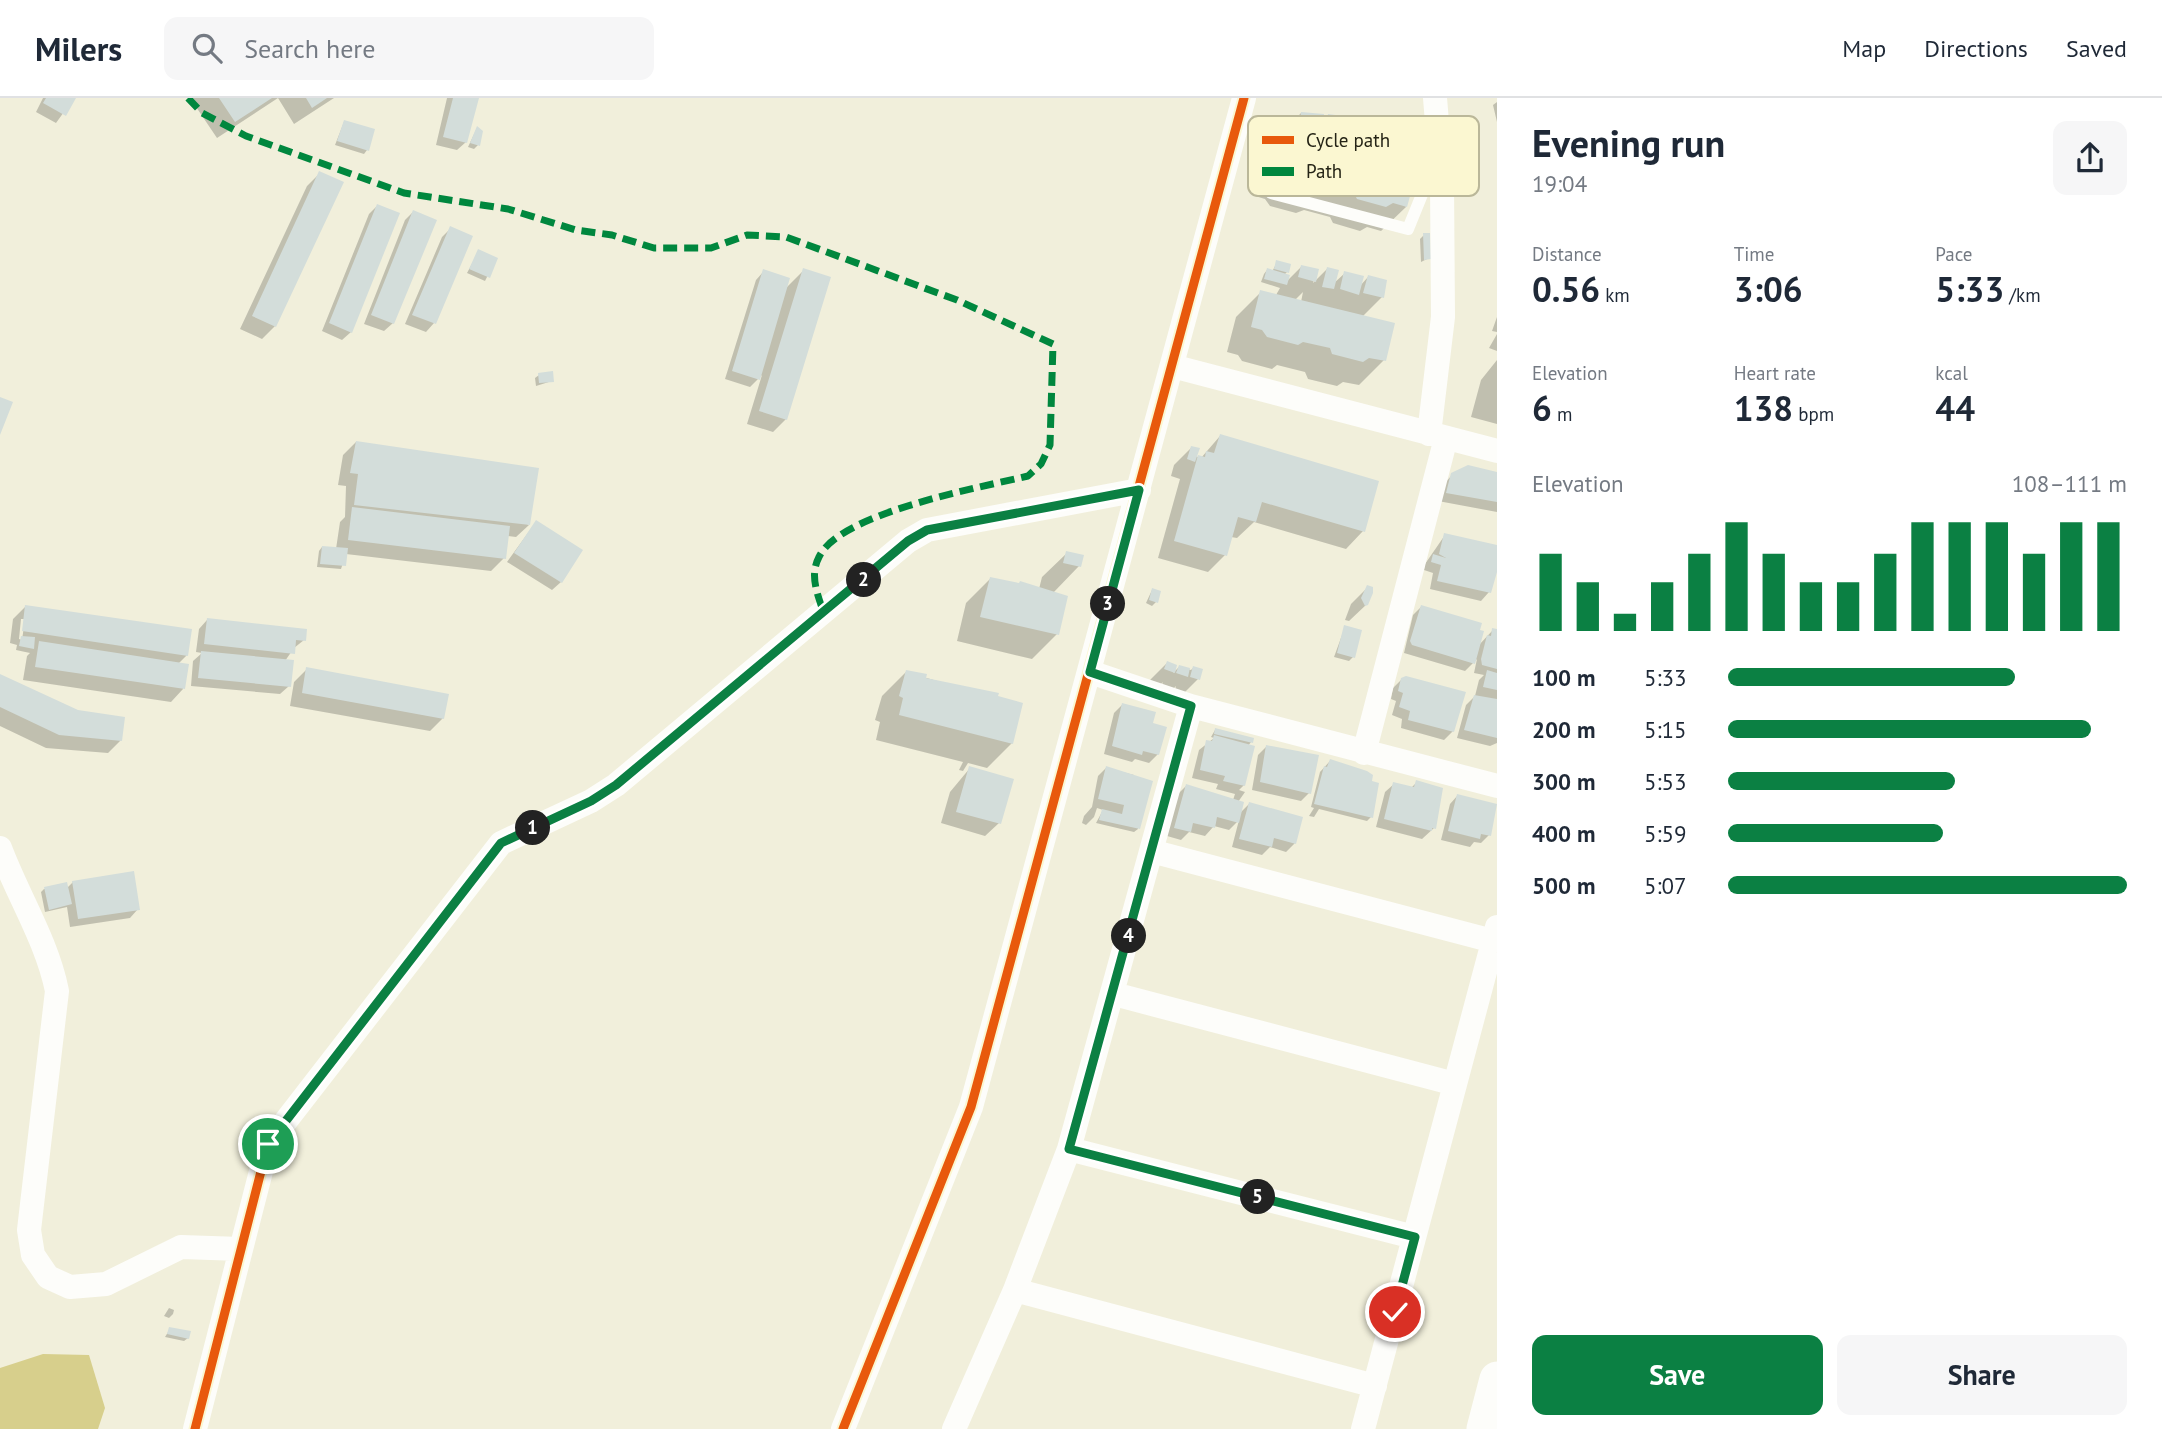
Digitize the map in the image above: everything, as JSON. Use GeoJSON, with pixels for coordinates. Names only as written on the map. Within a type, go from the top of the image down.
{"type":"FeatureCollection","features":[{"type":"Feature","properties":{"kind":"main road"},"geometry":{"type":"LineString","coordinates":[[1484,1429],[1497,1379]]}},
{"type":"Feature","properties":{"kind":"street"},"geometry":{"type":"LineString","coordinates":[[843,1429],[971,1107],[1244,98]]}},
{"type":"Feature","properties":{"kind":"street"},"geometry":{"type":"LineString","coordinates":[[1434,98],[1436,116]]}},
{"type":"Feature","properties":{"kind":"street"},"geometry":{"type":"LineString","coordinates":[[1364,752],[1437,436],[1443,317],[1440,196]]}},
{"type":"Feature","properties":{"kind":"street"},"geometry":{"type":"LineString","coordinates":[[1172,366],[1497,451]]}},
{"type":"Feature","properties":{"kind":"street"},"geometry":{"type":"LineString","coordinates":[[195,1429],[268,1144],[501,843],[591,801],[616,785],[918,536],[953,524],[1139,490]]}},
{"type":"Feature","properties":{"kind":"street"},"geometry":{"type":"LineString","coordinates":[[1090,672],[1191,706],[1497,786]]}},
{"type":"Feature","properties":{"kind":"street"},"geometry":{"type":"LineString","coordinates":[[954,1429],[1015,1290],[1069,1149],[1191,706]]}},
{"type":"Feature","properties":{"kind":"street"},"geometry":{"type":"LineString","coordinates":[[0,848],[15,888],[51,961],[57,991],[29,1230],[33,1255],[48,1277],[70,1287],[106,1284],[181,1247],[242,1249]]}},
{"type":"Feature","properties":{"kind":"street"},"geometry":{"type":"LineString","coordinates":[[1151,851],[1495,933],[1363,1429]]}},
{"type":"Feature","properties":{"kind":"street"},"geometry":{"type":"LineString","coordinates":[[1114,993],[1455,1084]]}},
{"type":"Feature","properties":{"kind":"street"},"geometry":{"type":"LineString","coordinates":[[1069,1149],[1415,1237]]}},
{"type":"Feature","properties":{"kind":"street"},"geometry":{"type":"LineString","coordinates":[[1015,1290],[1375,1386]]}},
{"type":"Feature","properties":{"kind":"lane"},"geometry":{"type":"LineString","coordinates":[[1282,196],[1408,229],[1422,196]]}},
{"type":"Feature","properties":{"kind":"shaded area"},"geometry":{"type":"Polygon","coordinates":[[[43,1354],[89,1355],[105,1408],[98,1429],[0,1429],[0,1368],[43,1354]]]}},
{"type":"Feature","properties":{"kind":"building"},"geometry":{"type":"Polygon","coordinates":[[[46,98],[76,98],[66,116],[43,103],[46,98]]]}},
{"type":"Feature","properties":{"kind":"building"},"geometry":{"type":"Polygon","coordinates":[[[219,98],[272,98],[235,122],[219,98]]]}},
{"type":"Feature","properties":{"kind":"building"},"geometry":{"type":"Polygon","coordinates":[[[306,98],[327,98],[312,108],[306,98]]]}},
{"type":"Feature","properties":{"kind":"building"},"geometry":{"type":"Polygon","coordinates":[[[453,98],[479,98],[467,143],[443,137],[453,98]]]}},
{"type":"Feature","properties":{"kind":"building"},"geometry":{"type":"Polygon","coordinates":[[[1301,112],[1324,114],[1324,116],[1301,116],[1301,112]]]}},
{"type":"Feature","properties":{"kind":"building"},"geometry":{"type":"Polygon","coordinates":[[[344,120],[375,129],[369,151],[337,141],[344,120]]]}},
{"type":"Feature","properties":{"kind":"building"},"geometry":{"type":"Polygon","coordinates":[[[477,126],[483,131],[480,146],[470,143],[477,126]]]}},
{"type":"Feature","properties":{"kind":"building"},"geometry":{"type":"Polygon","coordinates":[[[319,171],[344,182],[276,327],[252,316],[319,171]]]}},
{"type":"Feature","properties":{"kind":"building"},"geometry":{"type":"Polygon","coordinates":[[[1356,196],[1410,196],[1407,207],[1393,203],[1386,207],[1357,199],[1356,196]]]}},
{"type":"Feature","properties":{"kind":"building"},"geometry":{"type":"Polygon","coordinates":[[[377,204],[400,213],[352,333],[329,323],[377,204]]]}},
{"type":"Feature","properties":{"kind":"building"},"geometry":{"type":"Polygon","coordinates":[[[413,210],[437,220],[394,324],[371,315],[413,210]]]}},
{"type":"Feature","properties":{"kind":"building"},"geometry":{"type":"Polygon","coordinates":[[[450,226],[473,236],[436,324],[412,315],[450,226]]]}},
{"type":"Feature","properties":{"kind":"building"},"geometry":{"type":"Polygon","coordinates":[[[1423,233],[1430,233],[1431,259],[1424,260],[1423,233]]]}},
{"type":"Feature","properties":{"kind":"building"},"geometry":{"type":"Polygon","coordinates":[[[478,249],[498,258],[490,278],[469,269],[478,249]]]}},
{"type":"Feature","properties":{"kind":"building"},"geometry":{"type":"Polygon","coordinates":[[[1276,260],[1291,264],[1289,273],[1274,269],[1276,260]]]}},
{"type":"Feature","properties":{"kind":"building"},"geometry":{"type":"Polygon","coordinates":[[[1301,265],[1319,269],[1316,282],[1298,277],[1301,265]]]}},
{"type":"Feature","properties":{"kind":"building"},"geometry":{"type":"Polygon","coordinates":[[[1327,267],[1339,270],[1334,289],[1322,287],[1327,267]]]}},
{"type":"Feature","properties":{"kind":"building"},"geometry":{"type":"Polygon","coordinates":[[[803,268],[831,277],[787,420],[759,411],[803,268]]]}},
{"type":"Feature","properties":{"kind":"building"},"geometry":{"type":"Polygon","coordinates":[[[1267,268],[1290,275],[1287,285],[1264,279],[1267,268]]]}},
{"type":"Feature","properties":{"kind":"building"},"geometry":{"type":"Polygon","coordinates":[[[763,269],[790,278],[760,380],[732,371],[763,269]]]}},
{"type":"Feature","properties":{"kind":"building"},"geometry":{"type":"Polygon","coordinates":[[[1344,271],[1364,276],[1359,295],[1340,289],[1344,271]]]}},
{"type":"Feature","properties":{"kind":"building"},"geometry":{"type":"Polygon","coordinates":[[[1368,275],[1387,280],[1384,298],[1363,293],[1368,275]]]}},
{"type":"Feature","properties":{"kind":"building"},"geometry":{"type":"Polygon","coordinates":[[[1260,290],[1395,323],[1386,361],[1369,358],[1363,362],[1332,354],[1330,348],[1303,342],[1298,345],[1267,337],[1262,330],[1251,327],[1260,290]]]}},
{"type":"Feature","properties":{"kind":"building"},"geometry":{"type":"Polygon","coordinates":[[[553,371],[554,382],[539,383],[538,373],[553,371]]]}},
{"type":"Feature","properties":{"kind":"building"},"geometry":{"type":"Polygon","coordinates":[[[0,397],[13,402],[0,435],[0,397]]]}},
{"type":"Feature","properties":{"kind":"building"},"geometry":{"type":"Polygon","coordinates":[[[1220,434],[1379,481],[1365,532],[1262,502],[1256,522],[1238,517],[1227,556],[1174,541],[1198,455],[1205,457],[1206,451],[1214,453],[1220,434]]]}},
{"type":"Feature","properties":{"kind":"building"},"geometry":{"type":"Polygon","coordinates":[[[356,441],[539,468],[530,525],[354,505],[358,474],[350,473],[356,441]]]}},
{"type":"Feature","properties":{"kind":"building"},"geometry":{"type":"Polygon","coordinates":[[[1191,446],[1200,448],[1195,462],[1187,459],[1191,446]]]}},
{"type":"Feature","properties":{"kind":"building"},"geometry":{"type":"Polygon","coordinates":[[[1468,465],[1497,472],[1497,502],[1446,493],[1451,473],[1468,465]]]}},
{"type":"Feature","properties":{"kind":"building"},"geometry":{"type":"Polygon","coordinates":[[[352,507],[510,526],[506,559],[348,540],[352,507]]]}},
{"type":"Feature","properties":{"kind":"building"},"geometry":{"type":"Polygon","coordinates":[[[536,520],[583,550],[562,583],[514,553],[536,520]]]}},
{"type":"Feature","properties":{"kind":"building"},"geometry":{"type":"Polygon","coordinates":[[[1444,533],[1497,545],[1497,572],[1491,593],[1437,581],[1441,565],[1431,562],[1433,554],[1446,558],[1439,554],[1444,533]]]}},
{"type":"Feature","properties":{"kind":"building"},"geometry":{"type":"Polygon","coordinates":[[[322,546],[348,548],[346,566],[320,564],[322,546]]]}},
{"type":"Feature","properties":{"kind":"building"},"geometry":{"type":"Polygon","coordinates":[[[1066,551],[1084,555],[1081,567],[1063,563],[1066,551]]]}},
{"type":"Feature","properties":{"kind":"building"},"geometry":{"type":"Polygon","coordinates":[[[990,577],[1019,583],[1020,581],[1068,596],[1059,635],[980,617],[990,577]]]}},
{"type":"Feature","properties":{"kind":"building"},"geometry":{"type":"Polygon","coordinates":[[[1367,585],[1373,587],[1373,593],[1365,606],[1361,598],[1367,585]]]}},
{"type":"Feature","properties":{"kind":"building"},"geometry":{"type":"Polygon","coordinates":[[[1152,588],[1161,591],[1158,603],[1149,600],[1152,588]]]}},
{"type":"Feature","properties":{"kind":"building"},"geometry":{"type":"Polygon","coordinates":[[[25,605],[192,629],[188,656],[22,631],[25,605]]]}},
{"type":"Feature","properties":{"kind":"building"},"geometry":{"type":"Polygon","coordinates":[[[1421,605],[1482,623],[1480,630],[1484,631],[1475,664],[1412,645],[1410,641],[1421,605]]]}},
{"type":"Feature","properties":{"kind":"building"},"geometry":{"type":"Polygon","coordinates":[[[207,618],[307,629],[306,641],[296,640],[295,654],[204,644],[207,618]]]}},
{"type":"Feature","properties":{"kind":"building"},"geometry":{"type":"Polygon","coordinates":[[[1344,625],[1362,630],[1355,658],[1337,653],[1344,625]]]}},
{"type":"Feature","properties":{"kind":"building"},"geometry":{"type":"Polygon","coordinates":[[[1492,628],[1497,629],[1497,669],[1482,665],[1481,659],[1487,635],[1491,636],[1492,628]]]}},
{"type":"Feature","properties":{"kind":"building"},"geometry":{"type":"Polygon","coordinates":[[[21,636],[35,637],[34,649],[19,646],[21,636]]]}},
{"type":"Feature","properties":{"kind":"building"},"geometry":{"type":"Polygon","coordinates":[[[39,641],[189,664],[185,689],[35,667],[39,641]]]}},
{"type":"Feature","properties":{"kind":"building"},"geometry":{"type":"Polygon","coordinates":[[[201,651],[294,660],[291,687],[198,678],[201,651]]]}},
{"type":"Feature","properties":{"kind":"building"},"geometry":{"type":"Polygon","coordinates":[[[1167,661],[1177,665],[1175,673],[1164,669],[1167,661]]]}},
{"type":"Feature","properties":{"kind":"building"},"geometry":{"type":"Polygon","coordinates":[[[1179,665],[1190,668],[1188,677],[1176,673],[1179,665]]]}},
{"type":"Feature","properties":{"kind":"building"},"geometry":{"type":"Polygon","coordinates":[[[1193,666],[1203,669],[1200,680],[1190,677],[1193,666]]]}},
{"type":"Feature","properties":{"kind":"building"},"geometry":{"type":"Polygon","coordinates":[[[306,667],[449,694],[444,719],[302,693],[306,667]]]}},
{"type":"Feature","properties":{"kind":"building"},"geometry":{"type":"Polygon","coordinates":[[[906,670],[927,674],[926,678],[999,693],[998,696],[1023,703],[1013,744],[899,715],[903,698],[899,696],[906,670]]]}},
{"type":"Feature","properties":{"kind":"building"},"geometry":{"type":"Polygon","coordinates":[[[1487,670],[1497,673],[1497,690],[1483,687],[1487,670]]]}},
{"type":"Feature","properties":{"kind":"building"},"geometry":{"type":"Polygon","coordinates":[[[0,674],[78,710],[125,717],[122,741],[59,735],[0,707],[0,674]]]}},
{"type":"Feature","properties":{"kind":"building"},"geometry":{"type":"Polygon","coordinates":[[[1406,676],[1466,692],[1454,732],[1408,720],[1410,711],[1399,707],[1403,693],[1398,691],[1401,678],[1406,676]]]}},
{"type":"Feature","properties":{"kind":"building"},"geometry":{"type":"Polygon","coordinates":[[[1474,695],[1497,699],[1497,738],[1464,730],[1474,695]]]}},
{"type":"Feature","properties":{"kind":"building"},"geometry":{"type":"Polygon","coordinates":[[[1122,703],[1156,712],[1153,723],[1167,727],[1159,755],[1143,751],[1142,755],[1112,746],[1122,703]]]}},
{"type":"Feature","properties":{"kind":"building"},"geometry":{"type":"Polygon","coordinates":[[[1215,728],[1254,738],[1253,743],[1214,734],[1215,728]]]}},
{"type":"Feature","properties":{"kind":"building"},"geometry":{"type":"Polygon","coordinates":[[[1214,735],[1255,746],[1245,786],[1223,781],[1225,776],[1200,770],[1206,740],[1212,741],[1214,735]]]}},
{"type":"Feature","properties":{"kind":"building"},"geometry":{"type":"Polygon","coordinates":[[[1266,745],[1319,755],[1311,794],[1260,782],[1266,745]]]}},
{"type":"Feature","properties":{"kind":"building"},"geometry":{"type":"Polygon","coordinates":[[[1330,759],[1367,771],[1373,775],[1372,781],[1379,783],[1373,818],[1314,804],[1324,766],[1327,767],[1330,759]]]}},
{"type":"Feature","properties":{"kind":"building"},"geometry":{"type":"Polygon","coordinates":[[[969,766],[1014,779],[1001,824],[956,812],[969,766]]]}},
{"type":"Feature","properties":{"kind":"building"},"geometry":{"type":"Polygon","coordinates":[[[1106,766],[1153,781],[1140,829],[1099,820],[1102,809],[1122,814],[1124,805],[1098,799],[1106,766]]]}},
{"type":"Feature","properties":{"kind":"building"},"geometry":{"type":"Polygon","coordinates":[[[1416,780],[1443,788],[1436,829],[1432,828],[1432,831],[1384,819],[1393,782],[1414,787],[1416,780]]]}},
{"type":"Feature","properties":{"kind":"building"},"geometry":{"type":"Polygon","coordinates":[[[1186,784],[1244,802],[1239,823],[1217,817],[1215,828],[1193,823],[1191,832],[1174,828],[1186,784]]]}},
{"type":"Feature","properties":{"kind":"building"},"geometry":{"type":"Polygon","coordinates":[[[1457,794],[1497,804],[1491,836],[1481,834],[1480,839],[1448,831],[1457,794]]]}},
{"type":"Feature","properties":{"kind":"building"},"geometry":{"type":"Polygon","coordinates":[[[1249,802],[1303,817],[1296,844],[1274,838],[1272,847],[1239,839],[1249,802]]]}},
{"type":"Feature","properties":{"kind":"building"},"geometry":{"type":"Polygon","coordinates":[[[134,871],[140,910],[78,919],[72,881],[134,871]]]}},
{"type":"Feature","properties":{"kind":"building"},"geometry":{"type":"Polygon","coordinates":[[[67,882],[72,904],[49,910],[44,887],[67,882]]]}},
{"type":"Feature","properties":{"kind":"building"},"geometry":{"type":"Polygon","coordinates":[[[169,1327],[191,1331],[189,1339],[167,1334],[169,1327]]]}},
{"type":"Feature","properties":{"kind":"marked path"},"geometry":{"type":"LineString","coordinates":[[188,98],[202,113],[246,136],[404,193],[508,209],[576,230],[612,235],[654,248],[711,248],[747,235],[786,237],[957,300],[1053,344],[1050,445],[1041,464],[1028,476],[947,495],[882,515],[854,527],[832,541],[819,557],[815,571],[815,586],[824,614]]}},
{"type":"Feature","properties":{"kind":"cycle path"},"geometry":{"type":"LineString","coordinates":[[843,1429],[971,1107],[1244,98]]}},
{"type":"Feature","properties":{"kind":"cycle path"},"geometry":{"type":"LineString","coordinates":[[195,1429],[268,1144],[501,843],[591,801],[616,785],[908,541],[927,530],[1139,490]]}},
{"type":"Feature","properties":{"kind":"route"},"geometry":{"type":"LineString","coordinates":[[268,1144],[501,843],[591,801],[616,785],[824,614],[908,541],[927,530],[1139,490],[1090,672],[1191,706],[1069,1149],[1415,1237],[1395,1312]]}}]}
